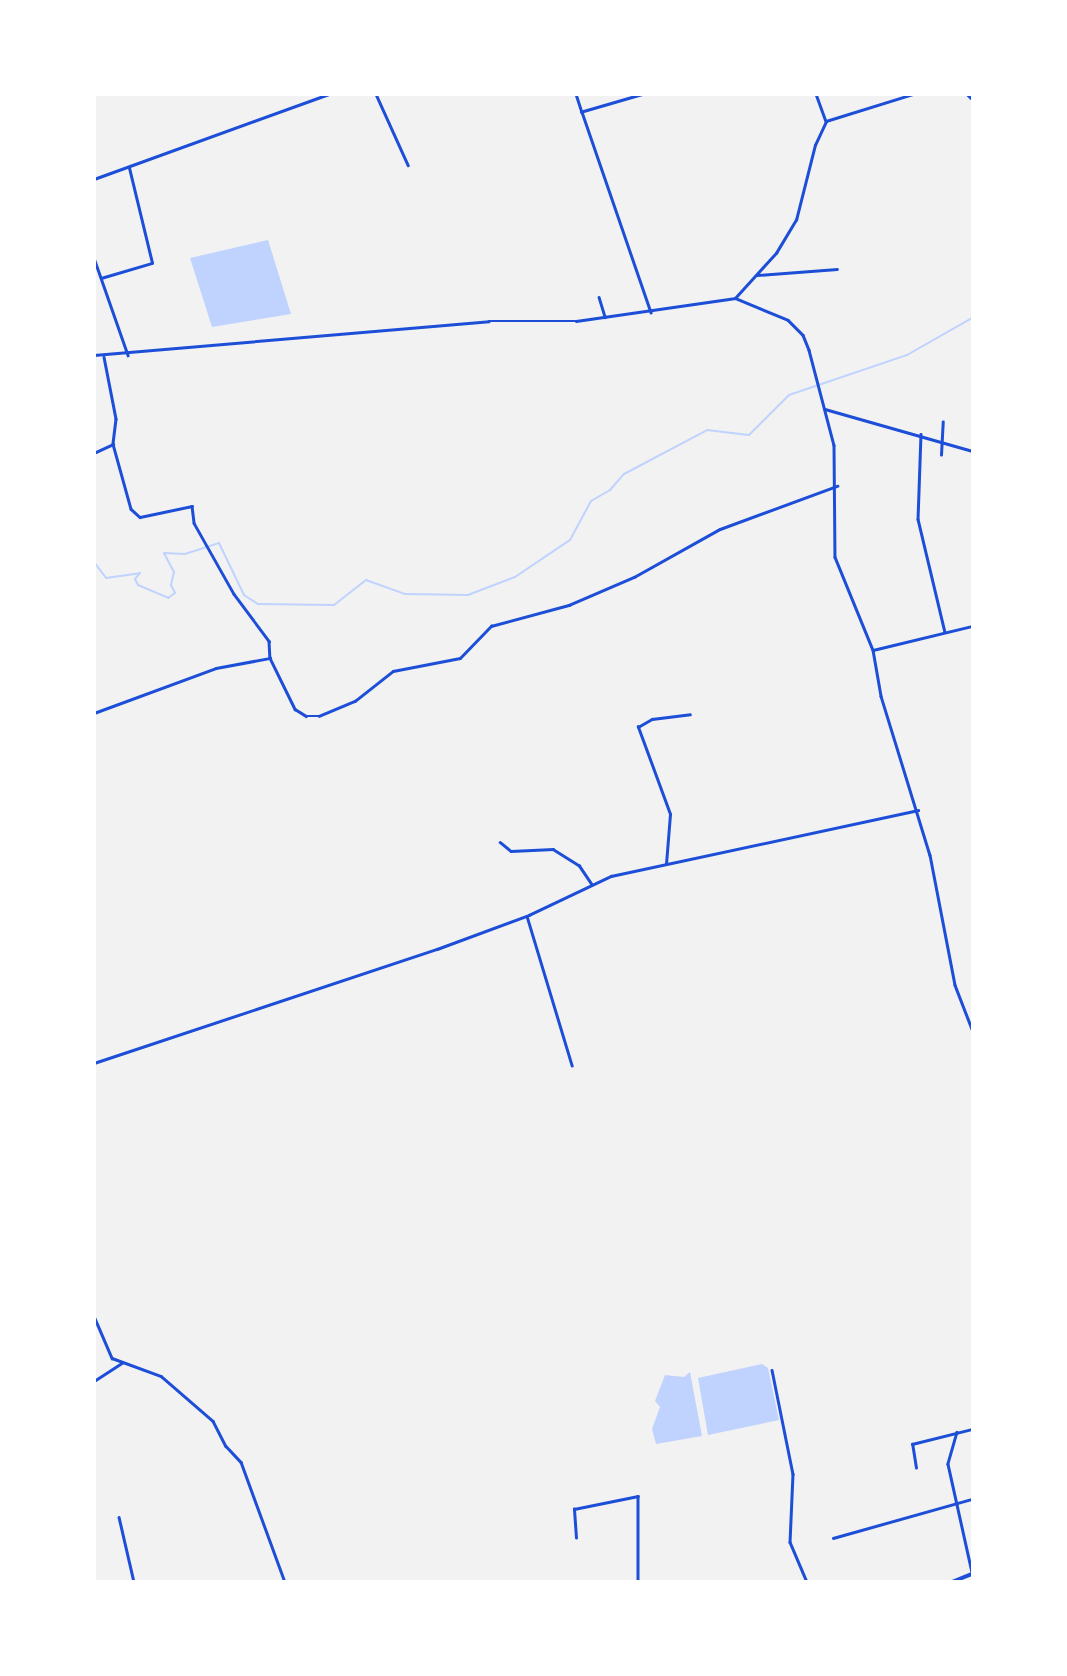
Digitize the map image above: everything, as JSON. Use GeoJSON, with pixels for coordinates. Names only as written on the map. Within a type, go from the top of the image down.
{"type":"FeatureCollection","features":[{"type":"Feature","properties":{"kind":"street"},"geometry":{"type":"LineString","coordinates":[[94,179],[329,94]]}},
{"type":"Feature","properties":{"kind":"street"},"geometry":{"type":"LineString","coordinates":[[376,94],[408,165]]}},
{"type":"Feature","properties":{"kind":"street"},"geometry":{"type":"LineString","coordinates":[[576,94],[651,312]]}},
{"type":"Feature","properties":{"kind":"street"},"geometry":{"type":"LineString","coordinates":[[582,112],[644,94]]}},
{"type":"Feature","properties":{"kind":"street"},"geometry":{"type":"LineString","coordinates":[[735,298],[757,275],[796,220],[815,145],[826,121],[816,94]]}},
{"type":"Feature","properties":{"kind":"street"},"geometry":{"type":"LineString","coordinates":[[826,121],[913,94]]}},
{"type":"Feature","properties":{"kind":"street"},"geometry":{"type":"LineString","coordinates":[[967,94],[972,99]]}},
{"type":"Feature","properties":{"kind":"street"},"geometry":{"type":"LineString","coordinates":[[102,278],[152,263],[129,167]]}},
{"type":"Feature","properties":{"kind":"street"},"geometry":{"type":"LineString","coordinates":[[94,258],[128,355]]}},
{"type":"Feature","properties":{"kind":"street"},"geometry":{"type":"LineString","coordinates":[[757,275],[837,269]]}},
{"type":"Feature","properties":{"kind":"street"},"geometry":{"type":"LineString","coordinates":[[599,297],[604,317]]}},
{"type":"Feature","properties":{"kind":"street"},"geometry":{"type":"LineString","coordinates":[[94,355],[128,355],[489,321],[604,317],[735,298],[765,307],[796,328],[809,350],[825,409],[837,486],[835,557],[873,650],[881,696],[918,810],[938,887],[948,959],[972,1028]]}},
{"type":"Feature","properties":{"kind":"street"},"geometry":{"type":"LineString","coordinates":[[104,357],[116,419],[113,444],[136,515],[192,506],[194,523],[212,548],[234,594],[269,641],[270,658],[295,709],[306,716],[318,716],[355,701],[393,671],[460,658],[491,626],[569,605],[634,577],[720,529],[837,486]]}},
{"type":"Feature","properties":{"kind":"street"},"geometry":{"type":"LineString","coordinates":[[825,409],[921,433],[972,451]]}},
{"type":"Feature","properties":{"kind":"street"},"geometry":{"type":"LineString","coordinates":[[941,455],[943,422]]}},
{"type":"Feature","properties":{"kind":"street"},"geometry":{"type":"LineString","coordinates":[[921,433],[918,519],[945,632]]}},
{"type":"Feature","properties":{"kind":"street"},"geometry":{"type":"LineString","coordinates":[[94,453],[113,444]]}},
{"type":"Feature","properties":{"kind":"street"},"geometry":{"type":"LineString","coordinates":[[873,650],[972,626]]}},
{"type":"Feature","properties":{"kind":"street"},"geometry":{"type":"LineString","coordinates":[[94,713],[216,668],[270,658]]}},
{"type":"Feature","properties":{"kind":"street"},"geometry":{"type":"LineString","coordinates":[[666,864],[670,814],[638,727],[652,719],[690,714]]}},
{"type":"Feature","properties":{"kind":"street"},"geometry":{"type":"LineString","coordinates":[[94,1063],[527,916],[591,883],[666,864],[918,810]]}},
{"type":"Feature","properties":{"kind":"street"},"geometry":{"type":"LineString","coordinates":[[500,842],[512,851],[553,849],[579,864],[591,883]]}},
{"type":"Feature","properties":{"kind":"street"},"geometry":{"type":"LineString","coordinates":[[527,916],[572,1065]]}},
{"type":"Feature","properties":{"kind":"street"},"geometry":{"type":"LineString","coordinates":[[94,1316],[112,1358],[161,1376],[214,1421],[226,1446],[241,1462],[285,1581]]}},
{"type":"Feature","properties":{"kind":"street"},"geometry":{"type":"LineString","coordinates":[[94,1381],[122,1363]]}},
{"type":"Feature","properties":{"kind":"street"},"geometry":{"type":"LineString","coordinates":[[772,1370],[793,1474],[790,1542],[807,1581]]}},
{"type":"Feature","properties":{"kind":"street"},"geometry":{"type":"LineString","coordinates":[[916,1468],[912,1444],[972,1429]]}},
{"type":"Feature","properties":{"kind":"street"},"geometry":{"type":"LineString","coordinates":[[952,1581],[972,1573],[948,1464],[957,1432]]}},
{"type":"Feature","properties":{"kind":"street"},"geometry":{"type":"LineString","coordinates":[[576,1538],[574,1509],[638,1496],[638,1581]]}},
{"type":"Feature","properties":{"kind":"street"},"geometry":{"type":"LineString","coordinates":[[834,1538],[972,1499]]}},
{"type":"Feature","properties":{"kind":"street"},"geometry":{"type":"LineString","coordinates":[[120,1517],[134,1581]]}},
{"type":"Feature","properties":{"kind":"water"},"geometry":{"type":"Polygon","coordinates":[[[268,240],[291,314],[212,327],[190,258],[268,240]]]}},
{"type":"Feature","properties":{"kind":"water"},"geometry":{"type":"Polygon","coordinates":[[[762,1364],[768,1368],[779,1420],[708,1435],[698,1378],[762,1364]]]}},
{"type":"Feature","properties":{"kind":"water"},"geometry":{"type":"Polygon","coordinates":[[[690,1372],[702,1436],[656,1444],[652,1429],[660,1407],[655,1401],[665,1375],[684,1377],[690,1372]]]}},
{"type":"Feature","properties":{"kind":"waterway"},"geometry":{"type":"LineString","coordinates":[[94,562],[106,578],[140,573],[135,579],[138,585],[168,598],[175,593],[171,585],[174,572],[164,553],[185,554],[219,543],[244,595],[258,604],[334,605],[366,580],[405,594],[468,595],[515,577],[570,540],[591,501],[610,490],[624,474],[707,430],[749,435],[789,395],[907,355],[972,318]]}}]}
